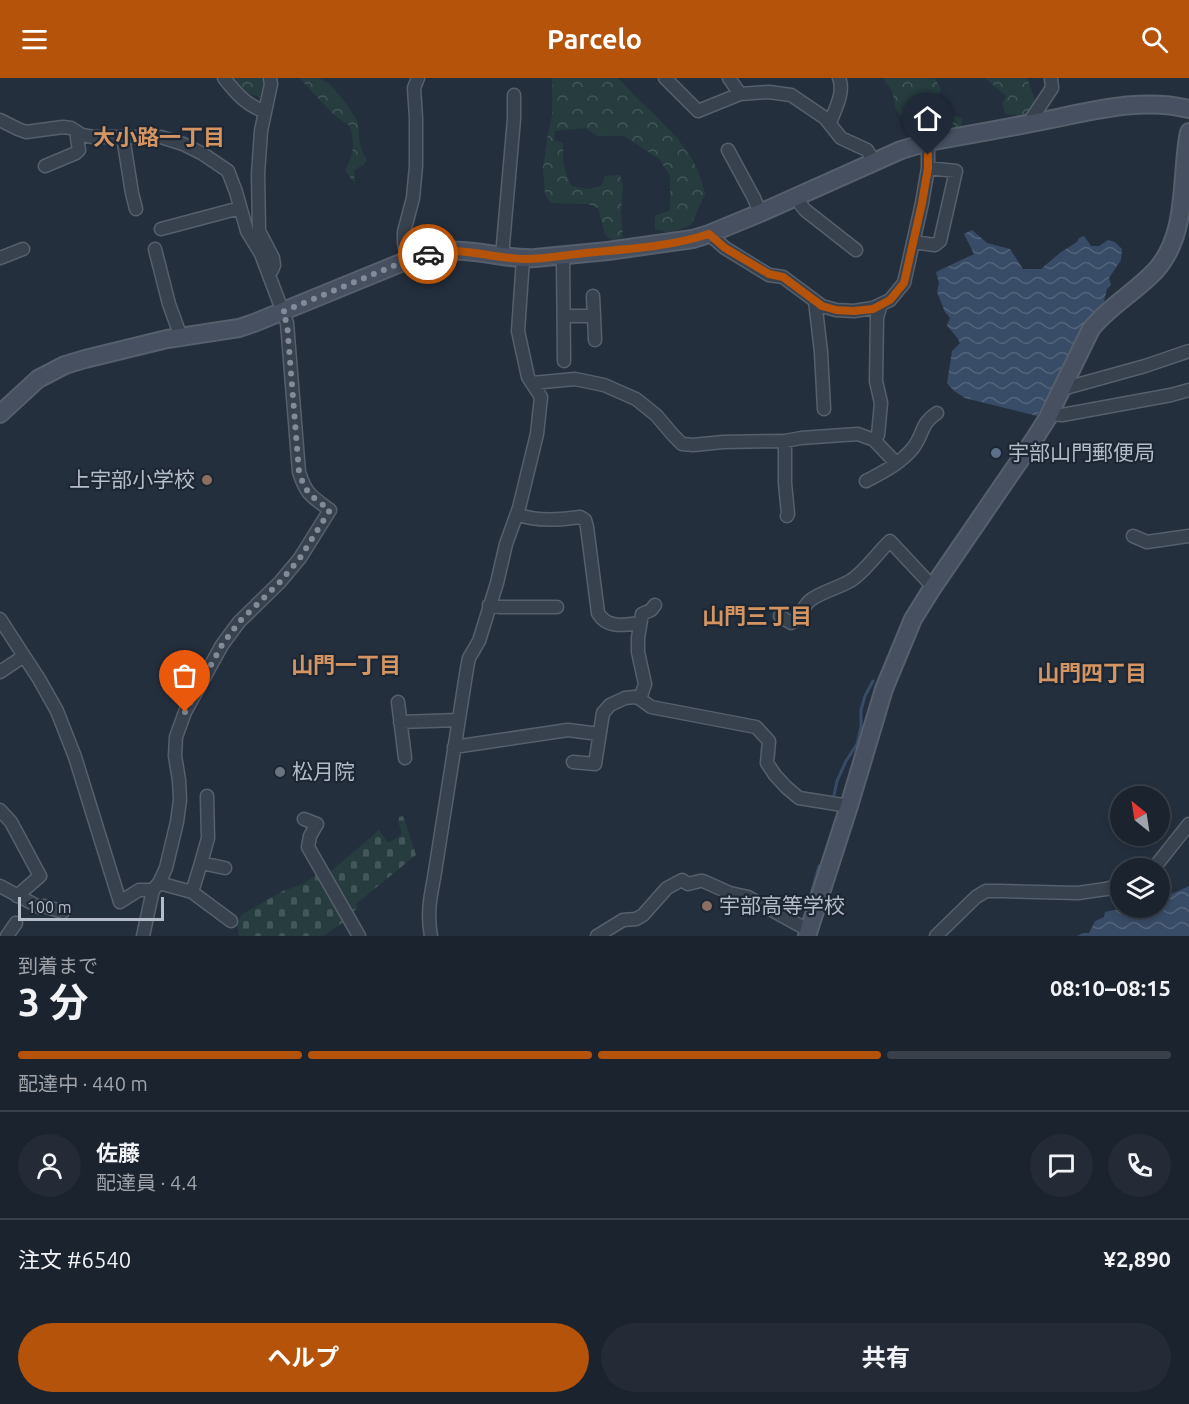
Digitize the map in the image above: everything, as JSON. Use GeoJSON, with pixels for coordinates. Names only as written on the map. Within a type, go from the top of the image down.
{"type":"FeatureCollection","features":[{"type":"Feature","properties":{"kind":"street"},"geometry":{"type":"LineString","coordinates":[[224,78],[245,102],[264,111]]}},
{"type":"Feature","properties":{"kind":"street"},"geometry":{"type":"LineString","coordinates":[[269,273],[274,266],[273,258],[259,231],[258,221],[259,152],[264,111],[271,84],[270,78]]}},
{"type":"Feature","properties":{"kind":"street"},"geometry":{"type":"LineString","coordinates":[[408,260],[404,232],[415,177],[414,88],[418,78]]}},
{"type":"Feature","properties":{"kind":"street"},"geometry":{"type":"LineString","coordinates":[[665,78],[698,111],[740,94],[769,92],[790,95],[825,118],[841,138],[867,150],[874,162]]}},
{"type":"Feature","properties":{"kind":"street"},"geometry":{"type":"LineString","coordinates":[[729,78],[740,94]]}},
{"type":"Feature","properties":{"kind":"street"},"geometry":{"type":"LineString","coordinates":[[830,123],[841,92],[842,82],[839,78]]}},
{"type":"Feature","properties":{"kind":"street"},"geometry":{"type":"LineString","coordinates":[[1032,123],[1032,118],[1052,88],[1051,78]]}},
{"type":"Feature","properties":{"kind":"street"},"geometry":{"type":"LineString","coordinates":[[502,256],[514,95]]}},
{"type":"Feature","properties":{"kind":"street"},"geometry":{"type":"LineString","coordinates":[[0,414],[38,379],[65,365],[111,352],[239,327],[282,312],[408,260],[432,253],[472,252],[523,259],[672,243],[709,234],[901,150],[928,142],[1107,108],[1143,105],[1177,106],[1189,109]]}},
{"type":"Feature","properties":{"kind":"street"},"geometry":{"type":"LineString","coordinates":[[0,120],[26,132],[63,127],[93,137],[161,137],[203,154],[228,171],[247,231],[261,254],[287,323],[299,472],[304,487],[312,497],[330,510],[300,558],[280,582],[239,622],[222,645],[185,712],[176,737],[175,756],[180,800],[177,822],[166,868],[156,886],[143,936]]}},
{"type":"Feature","properties":{"kind":"street"},"geometry":{"type":"LineString","coordinates":[[45,166],[79,150],[77,132]]}},
{"type":"Feature","properties":{"kind":"street"},"geometry":{"type":"LineString","coordinates":[[597,936],[623,920],[636,919],[643,915],[667,888],[683,881],[688,884],[703,881],[730,893],[748,897],[807,933],[849,806],[884,689],[913,619],[1033,441],[1062,389],[1091,329],[1101,316],[1157,269],[1171,247],[1180,216],[1189,132]]}},
{"type":"Feature","properties":{"kind":"street"},"geometry":{"type":"LineString","coordinates":[[123,137],[136,209]]}},
{"type":"Feature","properties":{"kind":"street"},"geometry":{"type":"LineString","coordinates":[[709,234],[725,248],[769,274],[783,277],[822,306],[836,310],[873,309],[890,300],[904,283],[928,168],[928,142]]}},
{"type":"Feature","properties":{"kind":"street"},"geometry":{"type":"LineString","coordinates":[[728,150],[760,213]]}},
{"type":"Feature","properties":{"kind":"street"},"geometry":{"type":"LineString","coordinates":[[914,242],[935,244],[940,241],[956,171],[928,168]]}},
{"type":"Feature","properties":{"kind":"street"},"geometry":{"type":"LineString","coordinates":[[795,197],[805,210],[856,250]]}},
{"type":"Feature","properties":{"kind":"street"},"geometry":{"type":"LineString","coordinates":[[161,229],[240,208]]}},
{"type":"Feature","properties":{"kind":"street"},"geometry":{"type":"LineString","coordinates":[[0,258],[23,249]]}},
{"type":"Feature","properties":{"kind":"street"},"geometry":{"type":"LineString","coordinates":[[155,249],[166,294],[181,337]]}},
{"type":"Feature","properties":{"kind":"street"},"geometry":{"type":"LineString","coordinates":[[563,255],[564,361]]}},
{"type":"Feature","properties":{"kind":"street"},"geometry":{"type":"LineString","coordinates":[[431,936],[429,899],[469,658],[478,641],[497,583],[537,434],[541,397],[524,367],[518,331],[523,259]]}},
{"type":"Feature","properties":{"kind":"street"},"geometry":{"type":"LineString","coordinates":[[593,296],[595,340]]}},
{"type":"Feature","properties":{"kind":"street"},"geometry":{"type":"LineString","coordinates":[[815,301],[824,409]]}},
{"type":"Feature","properties":{"kind":"street"},"geometry":{"type":"LineString","coordinates":[[874,440],[878,435],[881,404],[876,381],[880,305]]}},
{"type":"Feature","properties":{"kind":"street"},"geometry":{"type":"LineString","coordinates":[[564,316],[594,316]]}},
{"type":"Feature","properties":{"kind":"street"},"geometry":{"type":"LineString","coordinates":[[1062,389],[1189,351]]}},
{"type":"Feature","properties":{"kind":"street"},"geometry":{"type":"LineString","coordinates":[[532,383],[575,379],[604,385],[636,399],[656,415],[682,444],[785,441],[858,434],[874,440],[896,463]]}},
{"type":"Feature","properties":{"kind":"street"},"geometry":{"type":"LineString","coordinates":[[1049,414],[1062,416],[1189,390]]}},
{"type":"Feature","properties":{"kind":"street"},"geometry":{"type":"LineString","coordinates":[[866,481],[887,470],[912,448],[928,419],[937,413]]}},
{"type":"Feature","properties":{"kind":"street"},"geometry":{"type":"LineString","coordinates":[[785,441],[787,516]]}},
{"type":"Feature","properties":{"kind":"street"},"geometry":{"type":"LineString","coordinates":[[517,514],[534,519],[580,517],[585,520],[598,614],[601,619],[613,624],[640,623]]}},
{"type":"Feature","properties":{"kind":"street"},"geometry":{"type":"LineString","coordinates":[[1133,536],[1148,542],[1189,536]]}},
{"type":"Feature","properties":{"kind":"street"},"geometry":{"type":"LineString","coordinates":[[780,616],[791,623],[798,619],[811,599],[849,582],[890,541],[933,587]]}},
{"type":"Feature","properties":{"kind":"street"},"geometry":{"type":"LineString","coordinates":[[489,605],[557,607]]}},
{"type":"Feature","properties":{"kind":"street"},"geometry":{"type":"LineString","coordinates":[[640,699],[645,684],[638,652],[640,623],[642,614],[651,610],[655,605]]}},
{"type":"Feature","properties":{"kind":"street"},"geometry":{"type":"LineString","coordinates":[[0,620],[57,711],[75,757],[120,902],[139,890],[156,886],[192,892],[231,921]]}},
{"type":"Feature","properties":{"kind":"street"},"geometry":{"type":"LineString","coordinates":[[0,672],[24,656]]}},
{"type":"Feature","properties":{"kind":"street"},"geometry":{"type":"LineString","coordinates":[[573,762],[595,764],[603,713],[610,705],[625,698],[635,697],[651,707],[756,727],[769,741],[767,763],[786,787],[799,798],[849,806]]}},
{"type":"Feature","properties":{"kind":"street"},"geometry":{"type":"LineString","coordinates":[[398,702],[405,758]]}},
{"type":"Feature","properties":{"kind":"street"},"geometry":{"type":"LineString","coordinates":[[400,722],[458,720]]}},
{"type":"Feature","properties":{"kind":"street"},"geometry":{"type":"LineString","coordinates":[[454,747],[568,730],[599,734]]}},
{"type":"Feature","properties":{"kind":"street"},"geometry":{"type":"LineString","coordinates":[[192,892],[208,838],[207,796]]}},
{"type":"Feature","properties":{"kind":"street"},"geometry":{"type":"LineString","coordinates":[[0,810],[11,822],[40,876],[17,896]]}},
{"type":"Feature","properties":{"kind":"street"},"geometry":{"type":"LineString","coordinates":[[304,819],[317,824],[310,836],[308,847],[359,936]]}},
{"type":"Feature","properties":{"kind":"street"},"geometry":{"type":"LineString","coordinates":[[1162,858],[1189,824]]}},
{"type":"Feature","properties":{"kind":"street"},"geometry":{"type":"LineString","coordinates":[[201,863],[225,868]]}},
{"type":"Feature","properties":{"kind":"street"},"geometry":{"type":"LineString","coordinates":[[0,886],[39,907],[44,906],[63,912]]}},
{"type":"Feature","properties":{"kind":"street"},"geometry":{"type":"LineString","coordinates":[[936,936],[976,897],[986,891],[1078,893],[1110,888]]}},
{"type":"Feature","properties":{"kind":"green space"},"geometry":{"type":"Polygon","coordinates":[[[232,78],[270,78],[264,82],[260,97],[244,91],[232,78]]]}},
{"type":"Feature","properties":{"kind":"green space"},"geometry":{"type":"Polygon","coordinates":[[[299,78],[319,78],[330,84],[358,122],[359,139],[367,160],[354,170],[355,184],[345,170],[353,149],[350,126],[329,109],[299,78]]]}},
{"type":"Feature","properties":{"kind":"green space"},"geometry":{"type":"Polygon","coordinates":[[[552,78],[618,78],[673,133],[691,158],[705,194],[691,225],[670,233],[655,229],[655,216],[670,210],[670,176],[659,159],[624,136],[598,136],[585,128],[555,131],[554,140],[563,143],[565,170],[572,186],[587,189],[601,186],[605,176],[620,175],[623,186],[621,213],[623,238],[613,241],[605,235],[598,208],[588,204],[551,203],[545,194],[543,168],[552,116],[552,78]]]}},
{"type":"Feature","properties":{"kind":"green space"},"geometry":{"type":"Polygon","coordinates":[[[883,78],[935,78],[941,90],[937,97],[928,101],[930,113],[951,114],[962,119],[961,127],[919,136],[906,125],[896,109],[892,91],[883,78]]]}},
{"type":"Feature","properties":{"kind":"green space"},"geometry":{"type":"Polygon","coordinates":[[[985,78],[1027,78],[1036,102],[1027,116],[1005,114],[1002,103],[1006,96],[985,78]]]}},
{"type":"Feature","properties":{"kind":"green space"},"geometry":{"type":"Polygon","coordinates":[[[403,816],[416,855],[356,904],[358,908],[350,914],[329,873],[379,830],[387,842],[402,834],[398,821],[399,817],[403,816]]]}},
{"type":"Feature","properties":{"kind":"green space"},"geometry":{"type":"Polygon","coordinates":[[[316,875],[345,921],[323,936],[239,936],[237,925],[241,915],[283,891],[303,884],[316,875]]]}},
{"type":"Feature","properties":{"kind":"water"},"geometry":{"type":"Polygon","coordinates":[[[972,230],[987,243],[1010,249],[1023,269],[1041,269],[1084,236],[1091,246],[1099,246],[1108,240],[1115,242],[1122,249],[1121,260],[1109,278],[1111,285],[1107,289],[1103,305],[1088,318],[1037,416],[965,398],[947,383],[952,351],[960,343],[947,325],[950,318],[937,292],[939,283],[936,272],[974,254],[964,234],[972,230]]]}},
{"type":"Feature","properties":{"kind":"water"},"geometry":{"type":"Polygon","coordinates":[[[1189,886],[1189,936],[1077,936],[1089,933],[1095,921],[1104,917],[1105,912],[1110,911],[1110,918],[1170,918],[1170,895],[1189,886]]]}},
{"type":"Feature","properties":{"kind":"waterway"},"geometry":{"type":"LineString","coordinates":[[834,795],[837,781],[846,761],[857,744],[861,727],[861,710],[873,681]]}},
{"type":"Feature","properties":{"kind":"waterway"},"geometry":{"type":"LineString","coordinates":[[794,917],[809,901],[819,866]]}},
{"type":"Feature","properties":{"kind":"way so far"},"geometry":{"type":"LineString","coordinates":[[185,712],[222,645],[239,622],[280,582],[300,558],[330,510],[312,497],[304,487],[299,472],[287,323],[282,312],[408,260],[428,254]]}},
{"type":"Feature","properties":{"kind":"place","name":"宇部山門郵便局"},"geometry":{"type":"Point","coordinates":[996,453]}},
{"type":"Feature","properties":{"kind":"place","name":"上宇部小学校"},"geometry":{"type":"Point","coordinates":[207,480]}},
{"type":"Feature","properties":{"kind":"place","name":"松月院"},"geometry":{"type":"Point","coordinates":[280,772]}},
{"type":"Feature","properties":{"kind":"place","name":"宇部高等学校"},"geometry":{"type":"Point","coordinates":[707,906]}},
{"type":"Feature","properties":{"kind":"district","name":"大小路一丁目"},"geometry":{"type":"Point","coordinates":[159,137]}},
{"type":"Feature","properties":{"kind":"district","name":"山門三丁目"},"geometry":{"type":"Point","coordinates":[757,616]}},
{"type":"Feature","properties":{"kind":"district","name":"山門一丁目"},"geometry":{"type":"Point","coordinates":[346,665]}},
{"type":"Feature","properties":{"kind":"district","name":"山門四丁目"},"geometry":{"type":"Point","coordinates":[1092,673]}},
{"type":"Feature","properties":{"kind":"route"},"geometry":{"type":"LineString","coordinates":[[428,254],[451,251],[472,252],[523,259],[672,243],[709,234],[725,248],[769,274],[783,277],[822,306],[836,310],[873,309],[890,300],[904,283],[922,203],[928,155]]}}]}
